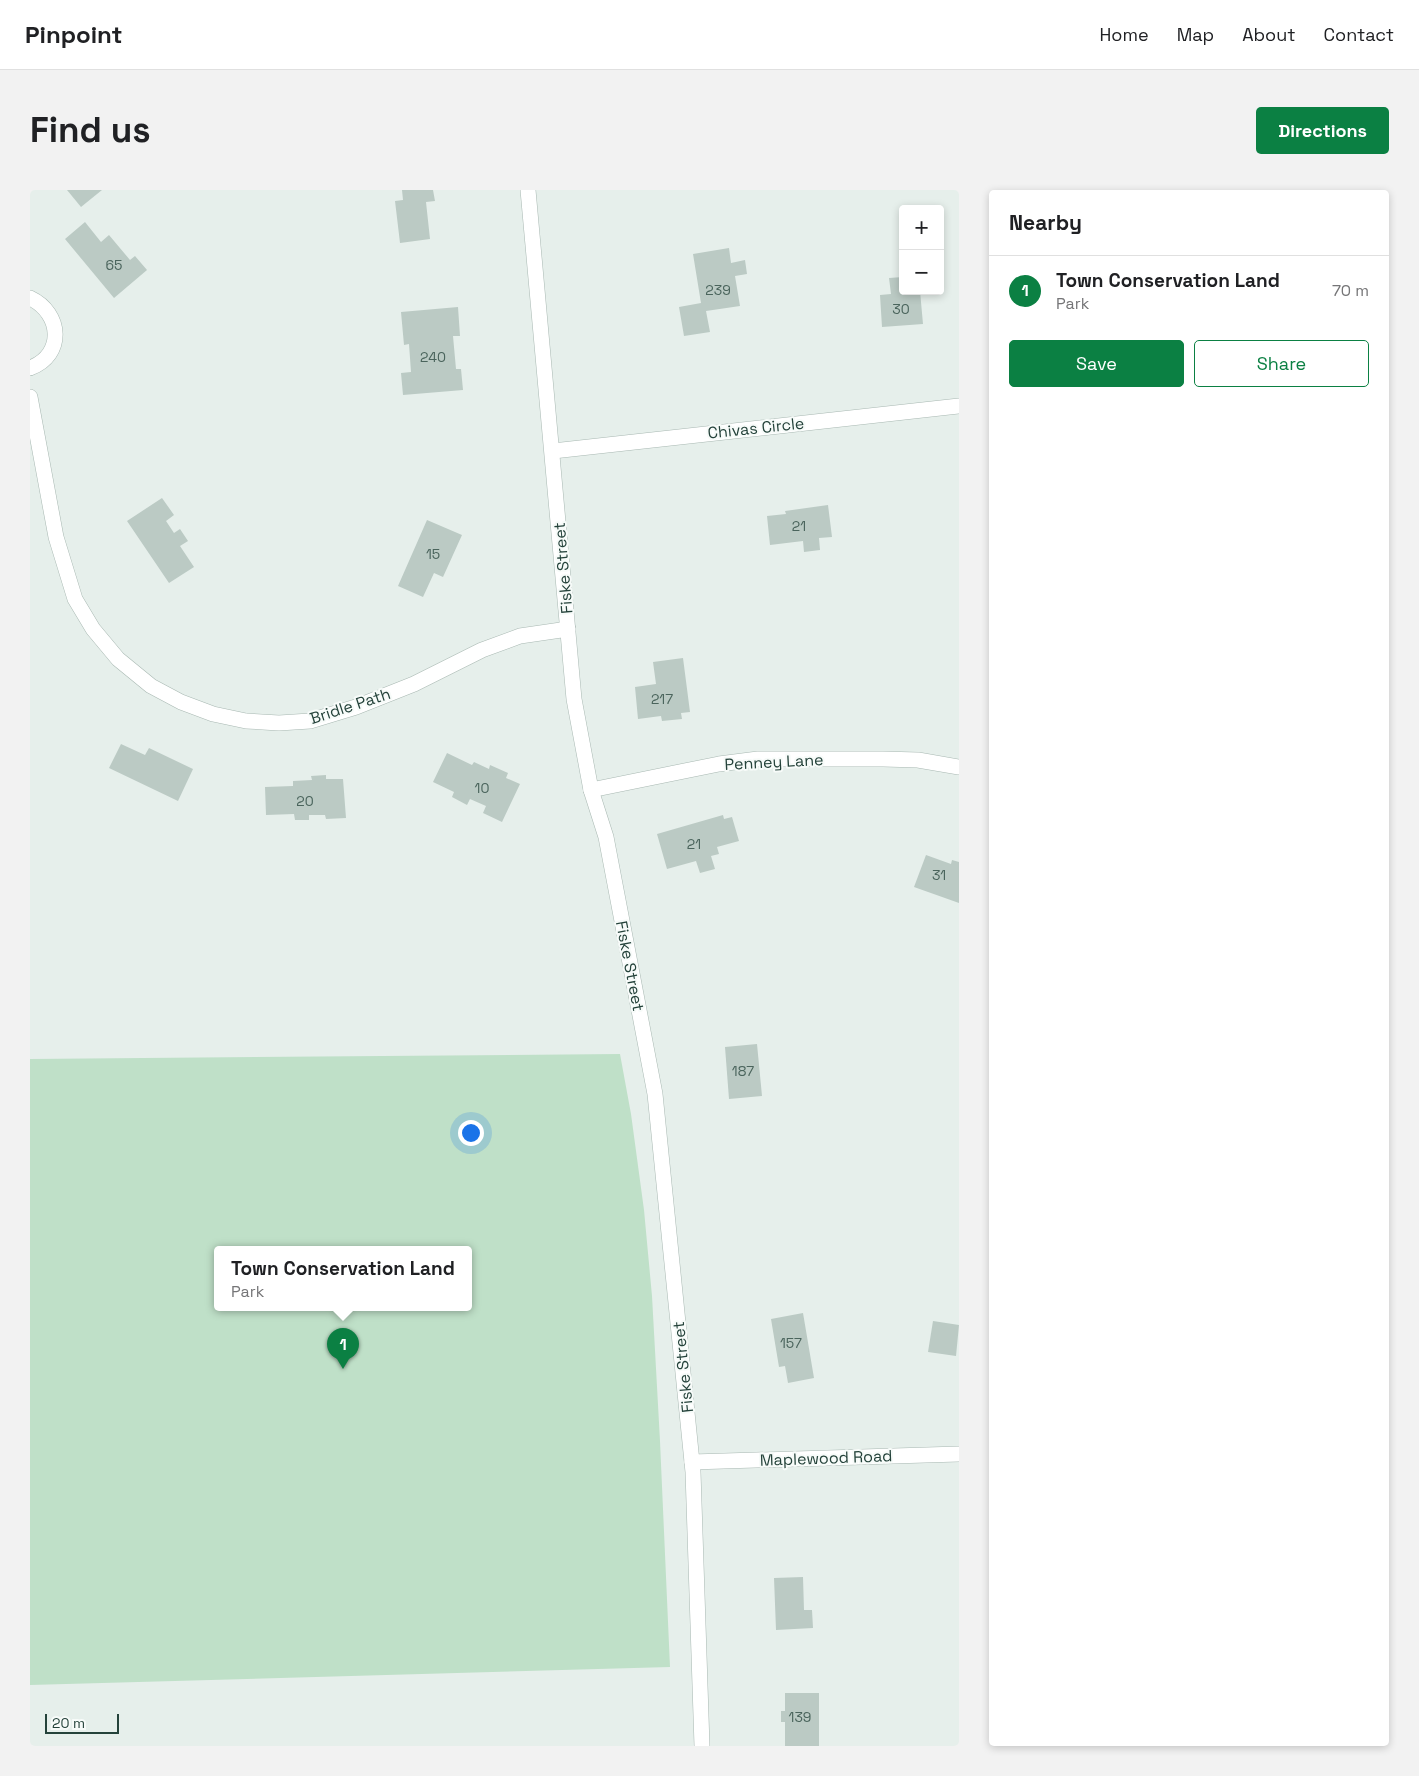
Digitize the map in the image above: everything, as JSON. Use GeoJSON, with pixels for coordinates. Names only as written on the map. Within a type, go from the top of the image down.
{"type":"FeatureCollection","features":[{"type":"Feature","properties":{"kind":"street","name":"Fiske Street"},"geometry":{"type":"LineString","coordinates":[[528,190],[574,699],[592,790],[606,837],[655,1094],[692,1462],[702,1746]]}},
{"type":"Feature","properties":{"kind":"street"},"geometry":{"type":"LineString","coordinates":[[30,298],[40,303],[49,312],[54,323],[55,335],[52,347],[46,358],[37,366],[30,368]]}},
{"type":"Feature","properties":{"kind":"street","name":"Bridle Path"},"geometry":{"type":"LineString","coordinates":[[30,397],[56,537],[75,599],[93,629],[118,658],[150,686],[181,702],[213,714],[246,721],[279,724],[310,721],[356,707],[406,687],[482,650],[520,636],[568,629]]}},
{"type":"Feature","properties":{"kind":"street","name":"Chivas Circle"},"geometry":{"type":"LineString","coordinates":[[553,451],[959,406]]}},
{"type":"Feature","properties":{"kind":"street","name":"Penney Lane"},"geometry":{"type":"LineString","coordinates":[[592,790],[719,764],[758,759],[918,760],[959,766]]}},
{"type":"Feature","properties":{"kind":"street","name":"Maplewood Road"},"geometry":{"type":"LineString","coordinates":[[692,1462],[959,1454]]}},
{"type":"Feature","properties":{"kind":"green space"},"geometry":{"type":"Polygon","coordinates":[[[620,1054],[631,1114],[644,1210],[652,1296],[670,1667],[30,1685],[30,1059],[620,1054]]]}},
{"type":"Feature","properties":{"kind":"building"},"geometry":{"type":"Polygon","coordinates":[[[67,190],[102,190],[81,207],[67,190]]]}},
{"type":"Feature","properties":{"kind":"building"},"geometry":{"type":"Polygon","coordinates":[[[402,190],[433,190],[435,201],[426,202],[430,239],[400,243],[395,201],[403,200],[402,190]]]}},
{"type":"Feature","properties":{"kind":"building"},"geometry":{"type":"Polygon","coordinates":[[[85,222],[101,242],[109,235],[130,260],[135,256],[147,270],[114,298],[65,239],[85,222]]]}},
{"type":"Feature","properties":{"kind":"building"},"geometry":{"type":"Polygon","coordinates":[[[729,248],[731,263],[745,260],[747,274],[735,276],[740,306],[706,311],[710,332],[684,336],[679,307],[701,303],[693,254],[729,248]]]}},
{"type":"Feature","properties":{"kind":"building"},"geometry":{"type":"Polygon","coordinates":[[[899,277],[899,295],[920,295],[923,324],[882,327],[880,295],[891,294],[889,278],[899,277]]]}},
{"type":"Feature","properties":{"kind":"building"},"geometry":{"type":"Polygon","coordinates":[[[458,307],[460,336],[453,336],[456,369],[461,369],[463,390],[403,395],[401,373],[411,372],[409,344],[404,345],[401,312],[458,307]]]}},
{"type":"Feature","properties":{"kind":"building"},"geometry":{"type":"Polygon","coordinates":[[[162,498],[174,515],[166,521],[174,533],[180,529],[188,541],[180,546],[194,567],[169,583],[127,521],[162,498]]]}},
{"type":"Feature","properties":{"kind":"building"},"geometry":{"type":"Polygon","coordinates":[[[828,505],[832,537],[819,538],[820,550],[804,552],[803,541],[770,545],[767,516],[786,514],[785,511],[828,505]]]}},
{"type":"Feature","properties":{"kind":"building"},"geometry":{"type":"Polygon","coordinates":[[[427,520],[462,535],[443,577],[434,573],[423,597],[398,586],[427,520]]]}},
{"type":"Feature","properties":{"kind":"building"},"geometry":{"type":"Polygon","coordinates":[[[683,658],[690,712],[681,713],[682,719],[662,721],[661,716],[638,719],[635,687],[656,684],[653,662],[683,658]]]}},
{"type":"Feature","properties":{"kind":"building"},"geometry":{"type":"Polygon","coordinates":[[[121,744],[145,755],[149,748],[193,769],[178,801],[109,768],[121,744]]]}},
{"type":"Feature","properties":{"kind":"building"},"geometry":{"type":"Polygon","coordinates":[[[447,753],[472,765],[474,762],[489,769],[490,765],[508,773],[506,778],[520,784],[502,822],[483,813],[486,806],[470,799],[467,805],[452,797],[454,792],[433,782],[447,753]]]}},
{"type":"Feature","properties":{"kind":"building"},"geometry":{"type":"Polygon","coordinates":[[[326,775],[326,779],[343,779],[346,818],[326,819],[325,815],[309,815],[309,820],[295,820],[294,814],[266,815],[265,787],[293,786],[293,781],[312,780],[311,776],[326,775]]]}},
{"type":"Feature","properties":{"kind":"building"},"geometry":{"type":"Polygon","coordinates":[[[723,815],[724,819],[732,817],[739,841],[717,847],[719,854],[711,856],[715,869],[700,873],[696,861],[667,869],[657,834],[723,815]]]}},
{"type":"Feature","properties":{"kind":"building"},"geometry":{"type":"Polygon","coordinates":[[[926,855],[951,864],[952,860],[959,862],[959,903],[914,887],[926,855]]]}},
{"type":"Feature","properties":{"kind":"building"},"geometry":{"type":"Polygon","coordinates":[[[757,1044],[762,1096],[729,1099],[725,1047],[757,1044]]]}},
{"type":"Feature","properties":{"kind":"building"},"geometry":{"type":"Polygon","coordinates":[[[803,1313],[814,1378],[788,1383],[785,1366],[779,1367],[771,1319],[803,1313]]]}},
{"type":"Feature","properties":{"kind":"building"},"geometry":{"type":"Polygon","coordinates":[[[933,1321],[959,1325],[956,1356],[928,1352],[933,1321]]]}},
{"type":"Feature","properties":{"kind":"building"},"geometry":{"type":"Polygon","coordinates":[[[803,1577],[804,1610],[812,1610],[813,1628],[776,1630],[774,1578],[803,1577]]]}},
{"type":"Feature","properties":{"kind":"building"},"geometry":{"type":"Polygon","coordinates":[[[785,1693],[819,1693],[819,1746],[785,1746],[785,1722],[781,1722],[781,1711],[785,1711],[785,1693]]]}},
{"type":"Feature","properties":{"kind":"place","name":"Town Conservation Land"},"geometry":{"type":"Point","coordinates":[343,1369]}}]}
